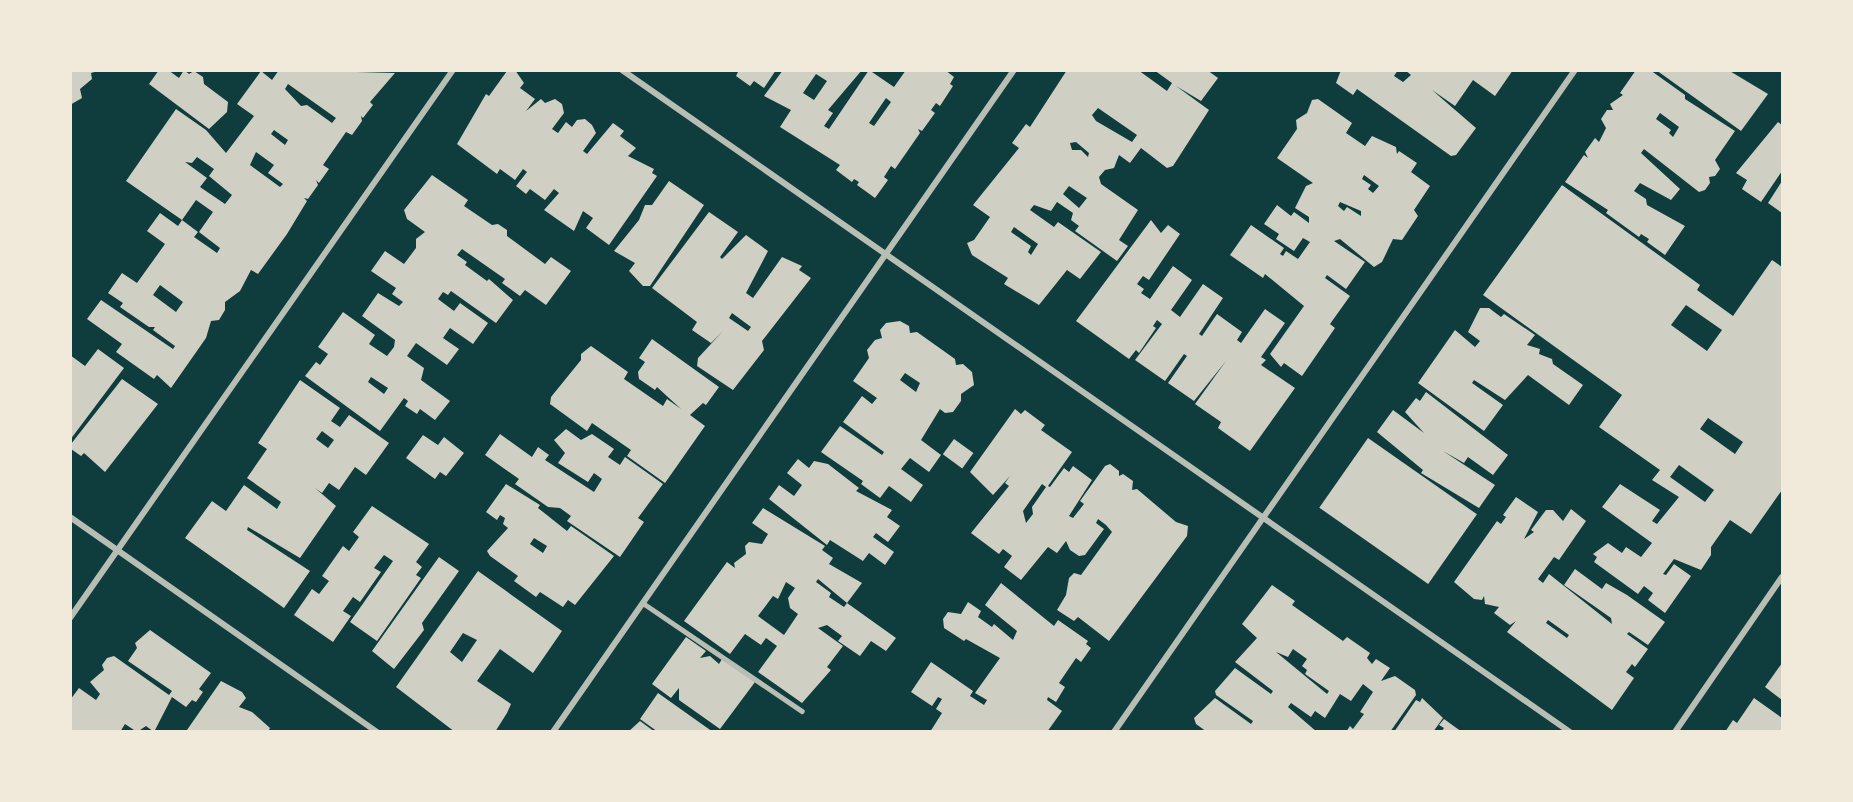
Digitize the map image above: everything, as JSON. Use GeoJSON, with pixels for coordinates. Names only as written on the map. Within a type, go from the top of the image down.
{"type":"FeatureCollection","features":[{"type":"Feature","properties":{"kind":"street"},"geometry":{"type":"LineString","coordinates":[[70,618],[453,70]]}},
{"type":"Feature","properties":{"kind":"street"},"geometry":{"type":"LineString","coordinates":[[622,70],[1570,732]]}},
{"type":"Feature","properties":{"kind":"street"},"geometry":{"type":"LineString","coordinates":[[553,732],[1014,70]]}},
{"type":"Feature","properties":{"kind":"street"},"geometry":{"type":"LineString","coordinates":[[1114,732],[1575,70]]}},
{"type":"Feature","properties":{"kind":"street"},"geometry":{"type":"LineString","coordinates":[[70,518],[377,732]]}},
{"type":"Feature","properties":{"kind":"street"},"geometry":{"type":"LineString","coordinates":[[1675,732],[1782,577]]}},
{"type":"Feature","properties":{"kind":"lane"},"geometry":{"type":"LineString","coordinates":[[643,603],[802,711]]}},
{"type":"Feature","properties":{"kind":"building"},"geometry":{"type":"Polygon","coordinates":[[[70,70],[98,71],[91,73],[92,79],[80,89],[82,98],[70,105],[70,70]]]}},
{"type":"Feature","properties":{"kind":"building"},"geometry":{"type":"Polygon","coordinates":[[[159,70],[168,70],[179,78],[184,70],[189,74],[194,71],[203,77],[204,84],[228,102],[227,112],[209,129],[149,84],[159,70]]]}},
{"type":"Feature","properties":{"kind":"building"},"geometry":{"type":"Polygon","coordinates":[[[279,70],[395,73],[370,102],[373,105],[363,118],[361,116],[362,121],[352,135],[346,132],[323,165],[329,169],[319,183],[316,180],[318,185],[308,199],[304,198],[307,201],[258,274],[251,270],[240,291],[225,302],[225,310],[219,320],[211,321],[206,338],[171,388],[157,375],[154,379],[116,352],[122,344],[87,319],[101,300],[173,349],[175,346],[153,330],[155,327],[149,327],[120,307],[123,303],[108,293],[122,273],[137,283],[165,244],[147,231],[160,213],[178,226],[182,220],[126,181],[176,109],[206,130],[226,153],[254,116],[237,104],[261,71],[272,80],[279,70]],[[288,84],[285,89],[301,106],[307,105],[332,123],[336,118],[288,84]],[[274,130],[271,134],[285,145],[288,140],[274,130]],[[256,152],[250,165],[280,187],[283,184],[268,173],[274,165],[256,152]],[[197,157],[192,163],[185,162],[207,178],[200,187],[225,204],[232,195],[209,176],[214,169],[197,157]],[[196,200],[182,220],[198,232],[194,237],[217,253],[220,248],[199,232],[213,212],[196,200]],[[160,285],[153,295],[176,312],[183,302],[160,285]]]}},
{"type":"Feature","properties":{"kind":"building"},"geometry":{"type":"Polygon","coordinates":[[[515,70],[524,83],[520,88],[535,99],[526,111],[541,99],[545,103],[555,99],[562,104],[564,113],[552,129],[558,133],[566,122],[572,127],[577,120],[585,119],[596,133],[583,151],[587,154],[613,123],[624,131],[620,136],[636,148],[628,156],[654,169],[652,173],[657,176],[609,245],[586,228],[593,218],[583,211],[574,231],[544,210],[559,193],[554,189],[545,200],[530,189],[526,194],[516,186],[527,172],[523,169],[515,180],[500,169],[497,174],[457,144],[486,94],[489,96],[507,71],[515,70]]]}},
{"type":"Feature","properties":{"kind":"building"},"geometry":{"type":"Polygon","coordinates":[[[739,70],[776,70],[764,88],[754,81],[750,86],[736,76],[739,70]]]}},
{"type":"Feature","properties":{"kind":"building"},"geometry":{"type":"Polygon","coordinates":[[[783,70],[862,70],[828,110],[833,113],[824,126],[829,129],[869,70],[894,87],[906,70],[945,70],[954,77],[950,84],[953,86],[940,106],[936,103],[931,110],[935,113],[922,131],[918,129],[920,133],[895,169],[891,166],[884,177],[888,180],[875,198],[857,185],[859,182],[854,179],[852,182],[836,170],[840,165],[780,127],[791,110],[764,96],[783,70]],[[816,74],[803,93],[814,100],[827,81],[816,74]],[[886,98],[869,123],[874,126],[891,102],[886,98]]]}},
{"type":"Feature","properties":{"kind":"building"},"geometry":{"type":"Polygon","coordinates":[[[1067,70],[1138,70],[1167,91],[1172,83],[1154,70],[1207,70],[1218,78],[1201,101],[1176,86],[1209,110],[1173,166],[1167,168],[1141,148],[1130,163],[1119,155],[1114,168],[1105,170],[1099,177],[1101,184],[1138,210],[1119,240],[1128,246],[1117,261],[1075,231],[1079,226],[1071,220],[1073,213],[1057,202],[1051,211],[1034,205],[1030,210],[1054,227],[1058,222],[1101,252],[1080,279],[1067,270],[1039,305],[1004,284],[1008,278],[972,255],[967,243],[974,240],[990,217],[973,205],[1019,148],[1012,143],[1026,124],[1030,127],[1067,70]],[[1098,108],[1092,115],[1096,121],[1132,142],[1137,135],[1098,108]],[[1076,142],[1070,143],[1072,150],[1081,150],[1088,157],[1089,153],[1076,142]],[[1069,186],[1063,194],[1079,208],[1087,198],[1069,186]],[[1014,227],[1011,232],[1031,246],[1028,252],[1031,255],[1038,244],[1014,227]]]}},
{"type":"Feature","properties":{"kind":"building"},"geometry":{"type":"Polygon","coordinates":[[[1341,70],[1398,70],[1394,76],[1403,82],[1411,75],[1405,70],[1513,70],[1495,96],[1473,80],[1455,106],[1432,90],[1476,128],[1456,155],[1451,156],[1357,89],[1353,95],[1336,83],[1341,70]]]}},
{"type":"Feature","properties":{"kind":"building"},"geometry":{"type":"Polygon","coordinates":[[[1636,70],[1650,70],[1685,95],[1685,99],[1735,131],[1715,160],[1720,169],[1715,176],[1709,177],[1710,183],[1705,190],[1699,192],[1644,149],[1641,153],[1680,189],[1671,200],[1640,183],[1634,191],[1646,199],[1647,205],[1685,226],[1665,255],[1647,242],[1649,239],[1641,234],[1639,237],[1606,213],[1608,210],[1565,182],[1584,155],[1588,158],[1585,152],[1595,138],[1599,142],[1606,128],[1601,119],[1607,110],[1613,110],[1610,104],[1623,95],[1620,93],[1636,70]],[[1660,113],[1656,119],[1671,130],[1669,133],[1673,137],[1679,127],[1660,113]]]}},
{"type":"Feature","properties":{"kind":"building"},"geometry":{"type":"Polygon","coordinates":[[[1656,70],[1728,70],[1768,94],[1741,131],[1656,70]]]}},
{"type":"Feature","properties":{"kind":"building"},"geometry":{"type":"Polygon","coordinates":[[[1318,99],[1352,123],[1346,133],[1365,146],[1372,136],[1396,147],[1397,154],[1399,151],[1417,163],[1411,172],[1430,186],[1414,210],[1418,216],[1402,240],[1393,239],[1382,262],[1374,267],[1340,239],[1334,241],[1365,262],[1346,289],[1327,275],[1325,278],[1350,296],[1330,324],[1335,328],[1302,376],[1284,363],[1281,367],[1270,354],[1304,306],[1265,274],[1263,278],[1230,255],[1251,225],[1284,248],[1280,254],[1283,256],[1286,251],[1298,259],[1310,242],[1303,238],[1294,251],[1276,239],[1279,234],[1264,224],[1277,205],[1291,216],[1294,212],[1309,223],[1309,217],[1295,208],[1306,186],[1313,183],[1277,158],[1297,129],[1296,120],[1307,113],[1312,100],[1318,99]],[[1364,175],[1362,179],[1371,185],[1368,189],[1373,193],[1379,186],[1364,175]],[[1340,202],[1338,206],[1344,211],[1347,207],[1361,216],[1361,211],[1340,202]]]}},
{"type":"Feature","properties":{"kind":"building"},"geometry":{"type":"Polygon","coordinates":[[[1778,122],[1782,125],[1782,171],[1761,202],[1742,189],[1747,180],[1736,173],[1778,122]]]}},
{"type":"Feature","properties":{"kind":"building"},"geometry":{"type":"Polygon","coordinates":[[[432,175],[468,200],[464,206],[492,225],[498,224],[507,230],[507,236],[545,264],[551,257],[571,271],[546,305],[525,290],[520,296],[502,283],[505,279],[462,249],[457,255],[467,262],[465,265],[487,281],[489,279],[513,300],[496,323],[451,291],[448,295],[443,292],[438,299],[454,311],[460,303],[488,323],[473,344],[450,328],[443,338],[459,349],[447,365],[416,343],[407,356],[424,368],[421,380],[450,401],[435,420],[420,409],[417,414],[405,406],[408,401],[404,398],[380,431],[305,376],[316,362],[320,365],[328,354],[318,347],[343,312],[375,335],[369,344],[387,356],[394,347],[395,340],[362,316],[378,293],[399,306],[403,302],[392,294],[396,288],[371,271],[385,251],[404,264],[416,248],[416,239],[425,232],[407,219],[404,210],[432,175]],[[371,377],[368,382],[384,394],[388,388],[371,377]]]}},
{"type":"Feature","properties":{"kind":"building"},"geometry":{"type":"Polygon","coordinates":[[[669,181],[704,205],[650,286],[643,286],[629,271],[635,263],[614,251],[639,220],[645,205],[652,205],[669,181]]]}},
{"type":"Feature","properties":{"kind":"building"},"geometry":{"type":"Polygon","coordinates":[[[1782,181],[1782,213],[1768,203],[1782,181]]]}},
{"type":"Feature","properties":{"kind":"building"},"geometry":{"type":"Polygon","coordinates":[[[1562,185],[1700,285],[1697,290],[1733,316],[1772,260],[1782,267],[1782,490],[1751,534],[1730,520],[1711,547],[1711,555],[1701,570],[1674,559],[1663,574],[1666,575],[1674,564],[1691,576],[1665,613],[1648,600],[1653,593],[1644,586],[1638,594],[1594,562],[1597,557],[1593,554],[1608,543],[1622,553],[1626,547],[1641,557],[1652,543],[1602,507],[1620,484],[1660,510],[1652,521],[1657,524],[1679,497],[1652,480],[1660,470],[1599,427],[1622,395],[1483,295],[1562,185]],[[1686,305],[1671,325],[1707,351],[1722,330],[1686,305]],[[1708,418],[1700,429],[1735,454],[1743,442],[1708,418]],[[1679,465],[1670,477],[1705,502],[1714,490],[1679,465]]]}},
{"type":"Feature","properties":{"kind":"building"},"geometry":{"type":"Polygon","coordinates":[[[709,212],[738,232],[720,257],[722,259],[746,235],[768,251],[746,293],[753,298],[782,257],[802,266],[799,270],[811,278],[762,341],[764,350],[733,390],[697,366],[698,358],[723,331],[711,343],[692,330],[697,322],[652,288],[709,212]],[[732,313],[729,318],[748,331],[751,327],[732,313]]]}},
{"type":"Feature","properties":{"kind":"building"},"geometry":{"type":"Polygon","coordinates":[[[1151,220],[1161,233],[1168,225],[1180,234],[1149,280],[1143,276],[1137,284],[1144,289],[1141,293],[1150,299],[1173,266],[1192,280],[1171,310],[1180,317],[1203,284],[1223,298],[1199,334],[1202,336],[1217,314],[1242,332],[1237,340],[1241,343],[1265,309],[1285,323],[1261,357],[1266,360],[1261,365],[1295,388],[1250,451],[1218,428],[1221,422],[1195,404],[1226,361],[1194,401],[1168,383],[1187,356],[1184,354],[1165,381],[1135,360],[1162,324],[1157,320],[1153,326],[1156,328],[1139,353],[1136,350],[1129,359],[1076,321],[1151,220]]]}},
{"type":"Feature","properties":{"kind":"building"},"geometry":{"type":"Polygon","coordinates":[[[1480,308],[1489,308],[1501,317],[1504,314],[1535,335],[1527,345],[1540,349],[1539,354],[1552,359],[1553,364],[1583,385],[1569,405],[1528,375],[1505,400],[1474,380],[1472,383],[1503,405],[1484,431],[1418,383],[1455,330],[1475,347],[1480,341],[1468,332],[1480,308]]]}},
{"type":"Feature","properties":{"kind":"building"},"geometry":{"type":"Polygon","coordinates":[[[900,321],[909,326],[910,333],[917,332],[955,359],[956,365],[963,364],[972,372],[974,385],[961,394],[961,401],[953,412],[945,413],[940,409],[921,440],[941,455],[929,472],[910,458],[901,469],[923,485],[911,502],[889,486],[880,498],[861,484],[863,481],[821,452],[840,426],[882,455],[884,452],[843,422],[862,396],[872,404],[877,398],[853,381],[869,358],[867,350],[875,340],[882,338],[880,330],[886,323],[900,321]],[[905,373],[900,380],[916,392],[920,383],[905,373]]]}},
{"type":"Feature","properties":{"kind":"building"},"geometry":{"type":"Polygon","coordinates":[[[652,339],[719,387],[706,405],[703,403],[690,415],[705,426],[665,483],[627,456],[631,450],[592,423],[587,431],[550,404],[551,397],[581,360],[581,354],[591,346],[628,372],[624,379],[663,406],[667,399],[681,409],[657,387],[655,390],[639,379],[638,372],[645,362],[639,358],[652,339]]]}},
{"type":"Feature","properties":{"kind":"building"},"geometry":{"type":"Polygon","coordinates":[[[98,349],[124,368],[70,440],[70,355],[85,366],[98,349]]]}},
{"type":"Feature","properties":{"kind":"building"},"geometry":{"type":"Polygon","coordinates":[[[122,379],[158,404],[105,472],[84,453],[81,456],[71,449],[71,444],[122,379]]]}},
{"type":"Feature","properties":{"kind":"building"},"geometry":{"type":"Polygon","coordinates":[[[300,380],[340,408],[331,421],[340,427],[349,415],[389,443],[366,475],[355,467],[339,490],[329,483],[322,493],[315,488],[336,506],[300,558],[248,527],[247,530],[310,571],[284,608],[185,538],[212,501],[226,511],[244,485],[277,509],[281,502],[247,478],[267,449],[258,443],[300,380]],[[322,431],[316,439],[328,448],[334,440],[322,431]]]}},
{"type":"Feature","properties":{"kind":"building"},"geometry":{"type":"Polygon","coordinates":[[[1426,392],[1508,455],[1493,475],[1468,457],[1464,463],[1443,451],[1495,485],[1479,508],[1421,473],[1423,470],[1377,432],[1393,410],[1424,433],[1405,412],[1416,398],[1420,401],[1426,392]]]}},
{"type":"Feature","properties":{"kind":"building"},"geometry":{"type":"Polygon","coordinates":[[[1015,409],[1021,414],[1025,410],[1045,425],[1041,430],[1072,452],[1048,486],[1050,487],[1064,468],[1069,472],[1073,466],[1092,480],[1069,516],[1073,518],[1084,504],[1080,501],[1105,466],[1110,464],[1119,471],[1119,476],[1123,474],[1133,481],[1132,490],[1137,489],[1176,522],[1188,526],[1187,536],[1109,641],[1078,617],[1074,621],[1057,610],[1066,595],[1069,578],[1074,573],[1081,575],[1112,532],[1098,519],[1096,523],[1104,529],[1085,555],[1079,556],[1070,550],[1066,541],[1057,553],[1048,547],[1021,580],[1004,567],[1012,556],[1003,549],[999,554],[971,533],[1009,486],[1005,483],[1010,476],[993,495],[970,472],[1015,409]],[[1042,484],[1023,511],[1026,523],[1033,514],[1032,507],[1046,487],[1042,484]]]}},
{"type":"Feature","properties":{"kind":"building"},"geometry":{"type":"Polygon","coordinates":[[[566,429],[581,440],[592,434],[614,449],[608,457],[620,465],[625,457],[663,484],[638,518],[644,522],[620,557],[567,521],[571,516],[560,508],[548,507],[515,484],[519,479],[485,455],[500,434],[532,457],[538,447],[549,455],[545,460],[594,492],[602,479],[594,473],[588,482],[558,463],[565,453],[554,440],[566,429]]]}},
{"type":"Feature","properties":{"kind":"building"},"geometry":{"type":"Polygon","coordinates":[[[423,435],[438,445],[444,437],[464,453],[446,476],[440,472],[435,479],[406,458],[423,435]]]}},
{"type":"Feature","properties":{"kind":"building"},"geometry":{"type":"Polygon","coordinates":[[[1368,438],[1477,514],[1428,584],[1319,508],[1368,438]]]}},
{"type":"Feature","properties":{"kind":"building"},"geometry":{"type":"Polygon","coordinates":[[[954,439],[973,453],[962,468],[943,454],[954,439]]]}},
{"type":"Feature","properties":{"kind":"building"},"geometry":{"type":"Polygon","coordinates":[[[798,459],[809,468],[814,461],[828,464],[859,488],[856,491],[892,510],[887,517],[900,526],[888,542],[876,533],[873,537],[894,552],[885,565],[869,553],[863,561],[830,540],[827,545],[769,499],[779,485],[794,496],[802,485],[787,473],[798,459]]]}},
{"type":"Feature","properties":{"kind":"building"},"geometry":{"type":"Polygon","coordinates":[[[506,484],[540,505],[538,508],[567,531],[571,526],[614,556],[575,605],[568,600],[563,607],[540,592],[536,597],[514,581],[518,576],[490,556],[487,551],[508,528],[503,524],[505,518],[500,515],[497,520],[486,512],[506,484]],[[534,538],[530,544],[543,553],[547,546],[534,538]]]}},
{"type":"Feature","properties":{"kind":"building"},"geometry":{"type":"Polygon","coordinates":[[[1516,497],[1538,512],[1524,539],[1534,532],[1531,530],[1546,510],[1553,510],[1563,521],[1571,509],[1586,521],[1559,560],[1554,557],[1538,579],[1543,583],[1549,574],[1612,624],[1611,618],[1564,585],[1575,569],[1602,589],[1606,583],[1627,595],[1665,622],[1648,645],[1629,632],[1627,634],[1648,649],[1635,667],[1632,664],[1626,672],[1634,678],[1612,710],[1507,632],[1516,621],[1510,625],[1494,613],[1499,607],[1485,604],[1484,596],[1482,600],[1474,599],[1454,582],[1497,521],[1501,524],[1506,517],[1503,515],[1516,497]],[[1548,620],[1546,623],[1567,638],[1569,635],[1548,620]]]}},
{"type":"Feature","properties":{"kind":"building"},"geometry":{"type":"Polygon","coordinates":[[[372,506],[429,544],[416,562],[422,567],[416,575],[421,578],[377,641],[350,622],[393,561],[384,555],[374,568],[381,572],[360,602],[353,597],[343,611],[351,616],[333,642],[294,615],[312,589],[319,594],[329,581],[322,576],[343,546],[349,551],[359,537],[353,532],[372,506]]]}},
{"type":"Feature","properties":{"kind":"building"},"geometry":{"type":"Polygon","coordinates":[[[763,508],[825,546],[822,550],[833,558],[829,564],[862,583],[847,603],[896,638],[886,651],[871,641],[860,656],[838,641],[842,636],[827,625],[818,628],[843,646],[827,667],[831,670],[802,703],[758,672],[777,646],[766,638],[761,645],[745,634],[730,654],[684,621],[727,562],[735,568],[734,563],[746,554],[745,546],[749,542],[762,544],[768,534],[752,523],[763,508]],[[818,579],[816,582],[831,593],[829,597],[844,607],[847,603],[818,579]],[[786,582],[778,599],[773,596],[758,616],[784,635],[798,614],[790,608],[788,598],[795,588],[786,582]]]}},
{"type":"Feature","properties":{"kind":"building"},"geometry":{"type":"Polygon","coordinates":[[[439,557],[459,571],[422,623],[424,630],[394,669],[372,651],[439,557]]]}},
{"type":"Feature","properties":{"kind":"building"},"geometry":{"type":"Polygon","coordinates":[[[478,571],[562,631],[533,673],[500,649],[477,681],[511,704],[495,732],[455,732],[396,687],[478,571]],[[463,633],[450,652],[462,662],[477,640],[463,633]]]}},
{"type":"Feature","properties":{"kind":"building"},"geometry":{"type":"Polygon","coordinates":[[[1001,583],[1054,626],[1058,620],[1088,641],[1086,644],[1091,648],[1081,662],[1076,658],[1059,683],[1065,687],[1056,702],[1048,697],[1047,700],[1062,711],[1047,732],[930,732],[942,713],[936,709],[942,699],[938,697],[932,706],[911,692],[931,662],[973,691],[970,696],[984,705],[987,700],[975,693],[1000,658],[966,639],[964,641],[944,628],[943,619],[948,612],[961,614],[968,602],[981,611],[978,617],[992,627],[994,624],[1013,640],[1017,631],[985,605],[1001,583]]]}},
{"type":"Feature","properties":{"kind":"building"},"geometry":{"type":"Polygon","coordinates":[[[1272,585],[1295,601],[1292,605],[1343,641],[1347,637],[1370,653],[1367,658],[1372,664],[1376,659],[1390,668],[1381,681],[1395,676],[1415,690],[1416,695],[1390,732],[1346,732],[1350,726],[1353,729],[1364,714],[1360,712],[1373,692],[1363,684],[1351,701],[1340,694],[1325,718],[1315,711],[1311,717],[1291,703],[1288,707],[1317,732],[1207,732],[1196,724],[1194,718],[1215,698],[1251,724],[1253,721],[1216,695],[1215,691],[1235,668],[1271,694],[1273,691],[1235,662],[1257,638],[1242,624],[1272,585]],[[1293,649],[1288,657],[1276,652],[1327,694],[1329,691],[1305,674],[1307,670],[1302,666],[1307,659],[1293,649]]]}},
{"type":"Feature","properties":{"kind":"building"},"geometry":{"type":"Polygon","coordinates":[[[150,630],[211,673],[199,689],[203,692],[196,702],[192,700],[186,707],[172,697],[154,732],[146,726],[137,732],[125,724],[120,732],[70,732],[70,700],[79,688],[96,700],[100,694],[90,682],[104,670],[102,665],[107,658],[114,656],[169,695],[172,691],[128,661],[137,648],[135,643],[150,630]]]}},
{"type":"Feature","properties":{"kind":"building"},"geometry":{"type":"Polygon","coordinates":[[[686,637],[706,651],[700,658],[710,656],[719,664],[722,659],[755,682],[720,729],[679,700],[679,688],[671,698],[652,684],[686,637]]]}},
{"type":"Feature","properties":{"kind":"building"},"geometry":{"type":"Polygon","coordinates":[[[1782,663],[1782,700],[1765,687],[1782,663]]]}},
{"type":"Feature","properties":{"kind":"building"},"geometry":{"type":"Polygon","coordinates":[[[221,681],[242,692],[246,698],[239,707],[252,712],[270,728],[268,732],[187,730],[221,681]]]}},
{"type":"Feature","properties":{"kind":"building"},"geometry":{"type":"Polygon","coordinates":[[[658,693],[713,732],[658,732],[640,719],[658,693]]]}},
{"type":"Feature","properties":{"kind":"building"},"geometry":{"type":"Polygon","coordinates":[[[1422,698],[1443,718],[1433,732],[1394,732],[1416,700],[1420,702],[1422,698]]]}},
{"type":"Feature","properties":{"kind":"building"},"geometry":{"type":"Polygon","coordinates":[[[1754,698],[1782,718],[1782,732],[1725,732],[1733,720],[1737,723],[1754,698]]]}},
{"type":"Feature","properties":{"kind":"building"},"geometry":{"type":"Polygon","coordinates":[[[1444,719],[1462,732],[1441,732],[1444,728],[1439,725],[1444,719]]]}},
{"type":"Feature","properties":{"kind":"building"},"geometry":{"type":"Polygon","coordinates":[[[640,721],[655,732],[628,732],[640,721]]]}}]}
